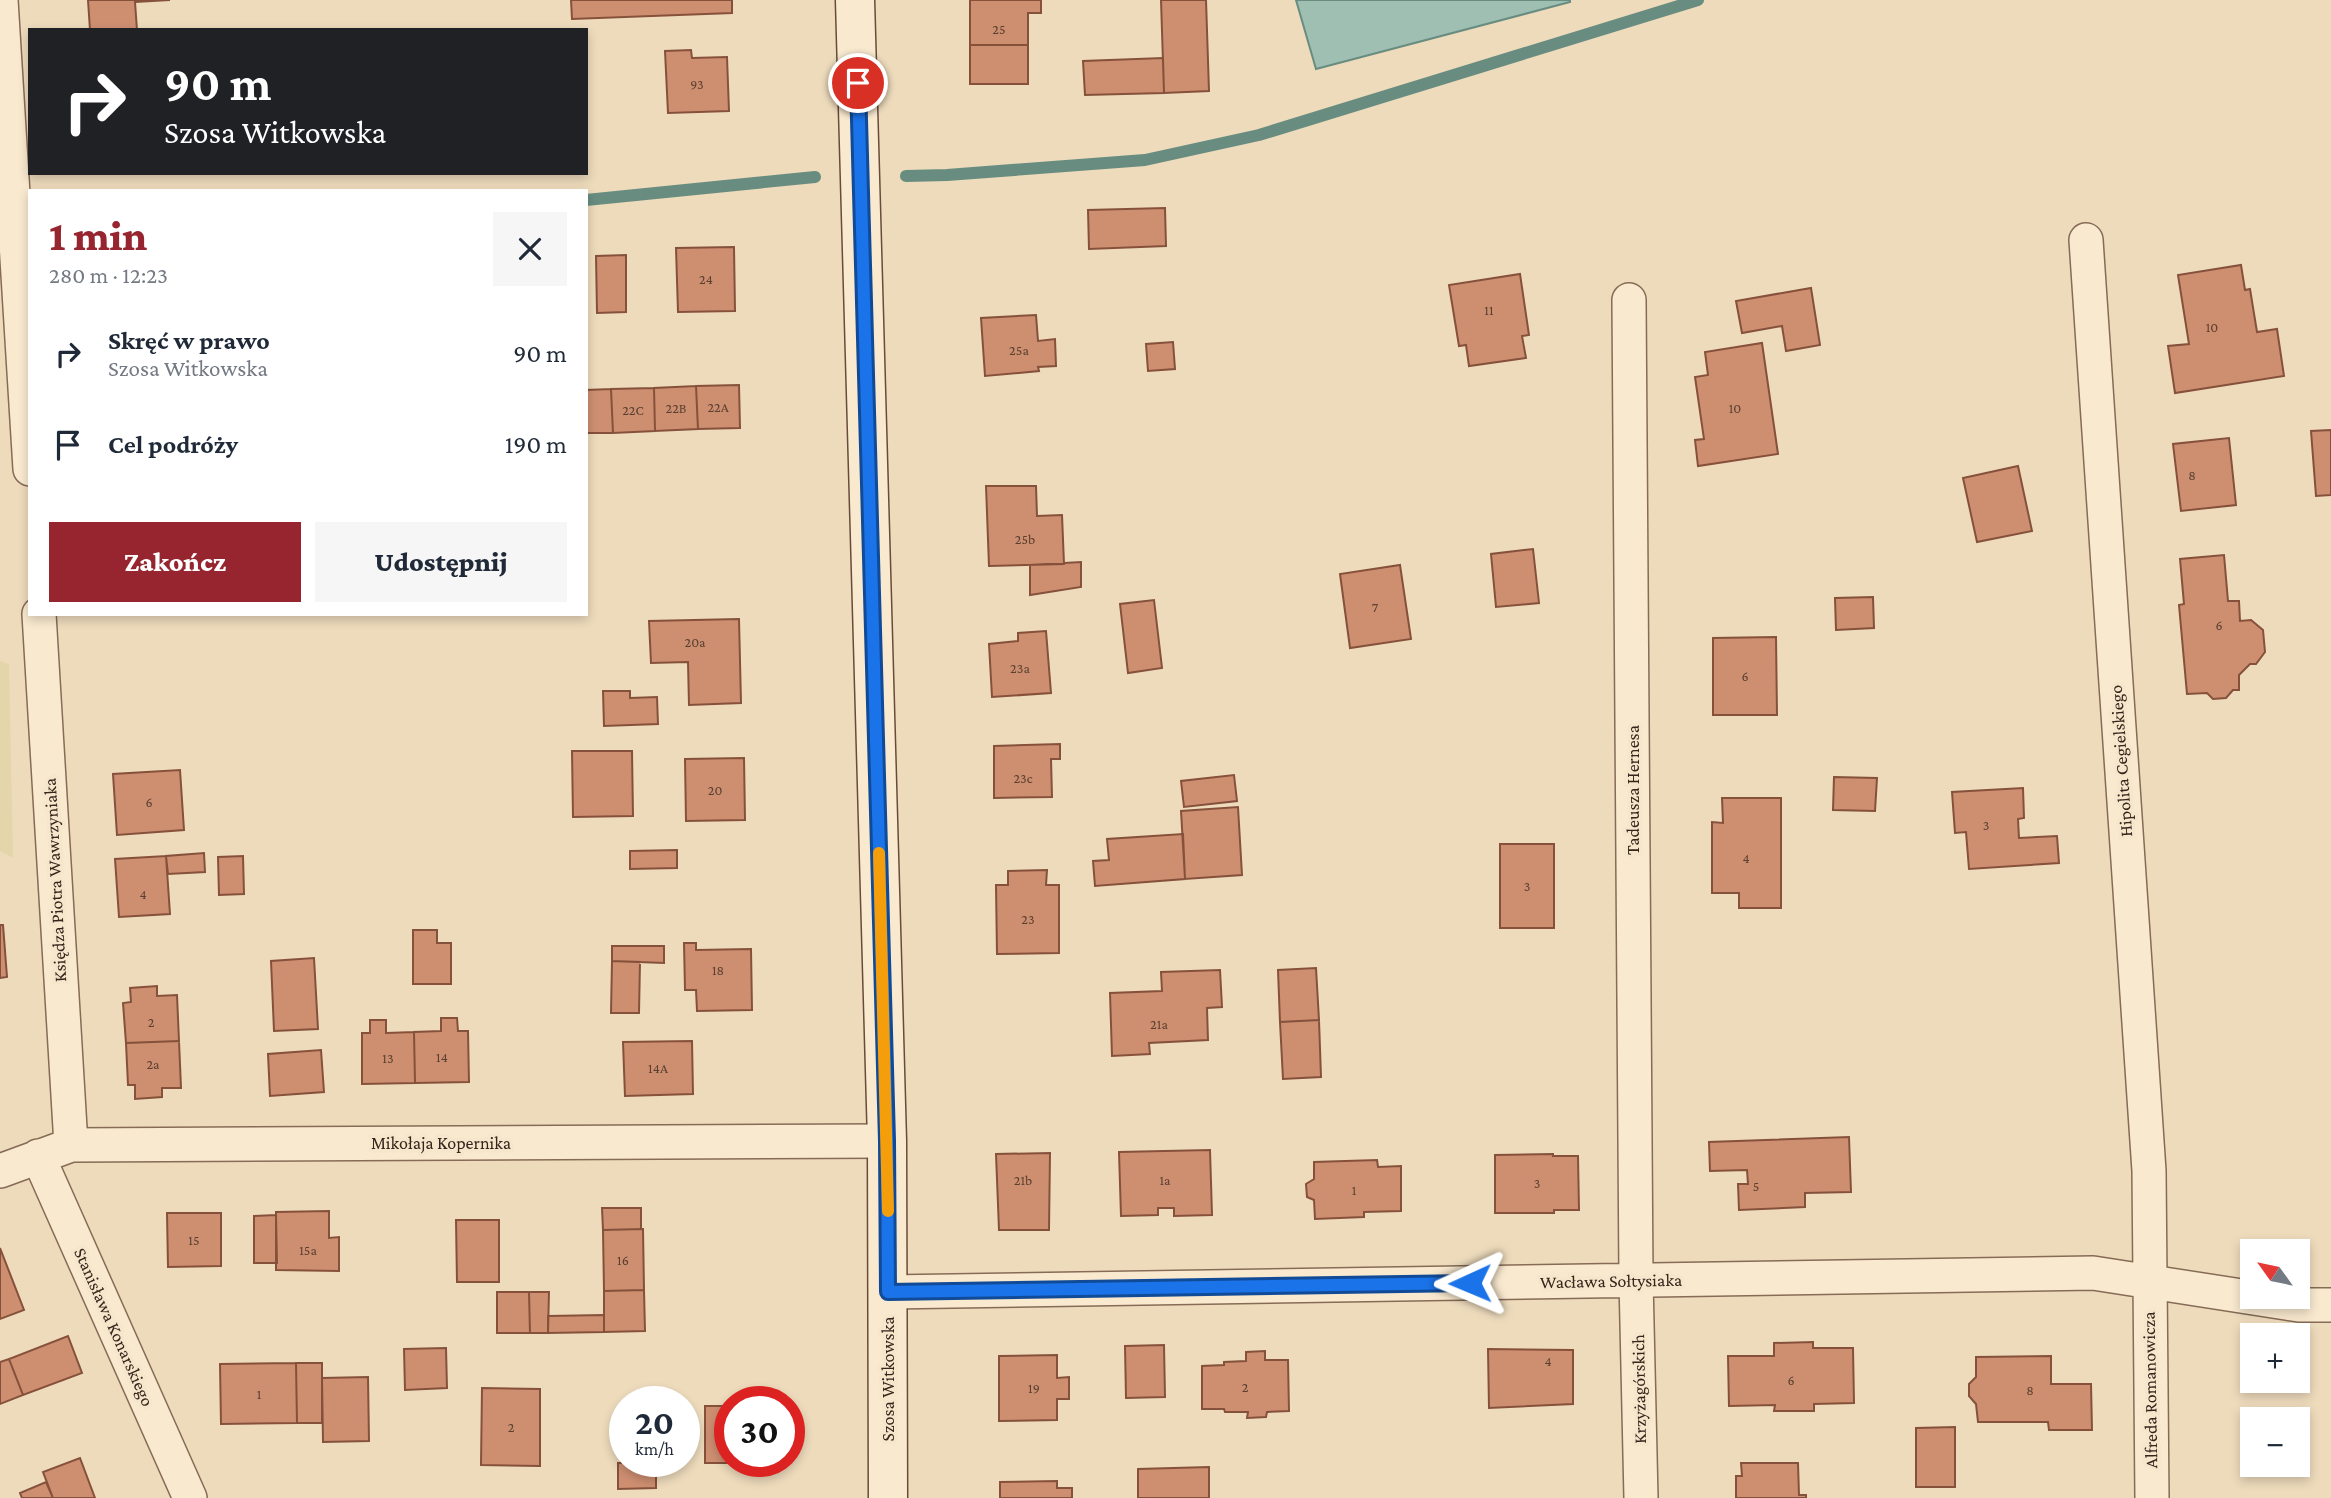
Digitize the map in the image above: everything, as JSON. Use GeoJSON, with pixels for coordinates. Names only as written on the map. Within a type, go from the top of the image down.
{"type":"FeatureCollection","features":[{"type":"Feature","properties":{"kind":"street"},"geometry":{"type":"LineString","coordinates":[[1,0],[28,437]]}},
{"type":"Feature","properties":{"kind":"street","name":"Szosa Witkowska"},"geometry":{"type":"LineString","coordinates":[[855,0],[887,1141],[888,1498]]}},
{"type":"Feature","properties":{"kind":"street","name":"Hipolita Cegielskiego"},"geometry":{"type":"LineString","coordinates":[[2086,240],[2149,1171],[2148,1282]]}},
{"type":"Feature","properties":{"kind":"street","name":"Tadeusza Hernesa"},"geometry":{"type":"LineString","coordinates":[[1629,300],[1636,1280]]}},
{"type":"Feature","properties":{"kind":"street","name":"Księdza Piotra Wawrzyniaka"},"geometry":{"type":"LineString","coordinates":[[39,616],[71,1146]]}},
{"type":"Feature","properties":{"kind":"street","name":"Mikołaja Kopernika"},"geometry":{"type":"LineString","coordinates":[[0,1171],[71,1146],[887,1141]]}},
{"type":"Feature","properties":{"kind":"street","name":"Stanisława Konarskiego"},"geometry":{"type":"LineString","coordinates":[[38,1156],[190,1498]]}},
{"type":"Feature","properties":{"kind":"street","name":"Wacława Sołtysiaka"},"geometry":{"type":"LineString","coordinates":[[888,1292],[2093,1273],[2299,1305],[2331,1305]]}},
{"type":"Feature","properties":{"kind":"street","name":"Krzyżagórskich"},"geometry":{"type":"LineString","coordinates":[[1636,1280],[1641,1498]]}},
{"type":"Feature","properties":{"kind":"street","name":"Alfreda Romanowicza"},"geometry":{"type":"LineString","coordinates":[[2148,1282],[2152,1498]]}},
{"type":"Feature","properties":{"kind":"shaded area"},"geometry":{"type":"Polygon","coordinates":[[[1296,0],[1570,0],[1570,2],[1316,69],[1296,0]]]}},
{"type":"Feature","properties":{"kind":"shaded area"},"geometry":{"type":"Polygon","coordinates":[[[0,661],[9,664],[13,858],[0,851],[0,661]]]}},
{"type":"Feature","properties":{"kind":"building"},"geometry":{"type":"Polygon","coordinates":[[[88,0],[170,0],[135,2],[137,28],[90,28],[88,0]]]}},
{"type":"Feature","properties":{"kind":"building"},"geometry":{"type":"Polygon","coordinates":[[[571,0],[732,0],[732,13],[572,19],[571,0]]]}},
{"type":"Feature","properties":{"kind":"building"},"geometry":{"type":"Polygon","coordinates":[[[970,0],[1041,0],[1041,13],[1028,13],[1028,45],[970,45],[970,0]]]}},
{"type":"Feature","properties":{"kind":"building"},"geometry":{"type":"Polygon","coordinates":[[[1161,0],[1206,0],[1209,91],[1164,93],[1161,0]]]}},
{"type":"Feature","properties":{"kind":"building"},"geometry":{"type":"Polygon","coordinates":[[[970,45],[1028,45],[1028,84],[970,84],[970,45]]]}},
{"type":"Feature","properties":{"kind":"building"},"geometry":{"type":"Polygon","coordinates":[[[691,50],[692,58],[727,57],[729,111],[668,113],[665,51],[691,50]]]}},
{"type":"Feature","properties":{"kind":"building"},"geometry":{"type":"Polygon","coordinates":[[[1163,58],[1164,93],[1085,95],[1083,61],[1163,58]]]}},
{"type":"Feature","properties":{"kind":"building"},"geometry":{"type":"Polygon","coordinates":[[[1165,208],[1166,246],[1089,249],[1088,210],[1165,208]]]}},
{"type":"Feature","properties":{"kind":"building"},"geometry":{"type":"Polygon","coordinates":[[[734,247],[735,311],[678,312],[676,248],[734,247]]]}},
{"type":"Feature","properties":{"kind":"building"},"geometry":{"type":"Polygon","coordinates":[[[626,255],[626,312],[597,313],[596,256],[626,255]]]}},
{"type":"Feature","properties":{"kind":"building"},"geometry":{"type":"Polygon","coordinates":[[[2241,265],[2245,290],[2250,289],[2257,332],[2277,329],[2284,376],[2175,393],[2168,346],[2189,344],[2178,275],[2241,265]]]}},
{"type":"Feature","properties":{"kind":"building"},"geometry":{"type":"Polygon","coordinates":[[[1520,274],[1529,335],[1522,336],[1526,358],[1469,366],[1466,345],[1459,346],[1449,285],[1520,274]]]}},
{"type":"Feature","properties":{"kind":"building"},"geometry":{"type":"Polygon","coordinates":[[[1811,288],[1820,345],[1786,351],[1782,326],[1742,333],[1736,301],[1811,288]]]}},
{"type":"Feature","properties":{"kind":"building"},"geometry":{"type":"Polygon","coordinates":[[[1036,315],[1038,341],[1055,339],[1056,366],[1038,367],[1039,371],[985,376],[981,318],[1036,315]]]}},
{"type":"Feature","properties":{"kind":"building"},"geometry":{"type":"Polygon","coordinates":[[[1173,342],[1175,369],[1148,371],[1146,344],[1173,342]]]}},
{"type":"Feature","properties":{"kind":"building"},"geometry":{"type":"Polygon","coordinates":[[[1762,343],[1778,454],[1698,466],[1695,440],[1704,439],[1695,377],[1708,375],[1705,352],[1762,343]]]}},
{"type":"Feature","properties":{"kind":"building"},"geometry":{"type":"Polygon","coordinates":[[[739,385],[740,428],[698,429],[696,386],[739,385]]]}},
{"type":"Feature","properties":{"kind":"building"},"geometry":{"type":"Polygon","coordinates":[[[696,386],[698,429],[655,431],[654,388],[696,386]]]}},
{"type":"Feature","properties":{"kind":"building"},"geometry":{"type":"Polygon","coordinates":[[[654,388],[655,431],[613,433],[611,389],[654,388]]]}},
{"type":"Feature","properties":{"kind":"building"},"geometry":{"type":"Polygon","coordinates":[[[611,389],[613,433],[588,433],[588,390],[611,389]]]}},
{"type":"Feature","properties":{"kind":"building"},"geometry":{"type":"Polygon","coordinates":[[[2331,430],[2331,495],[2316,496],[2311,431],[2331,430]]]}},
{"type":"Feature","properties":{"kind":"building"},"geometry":{"type":"Polygon","coordinates":[[[2229,438],[2236,505],[2181,511],[2173,444],[2229,438]]]}},
{"type":"Feature","properties":{"kind":"building"},"geometry":{"type":"Polygon","coordinates":[[[2018,466],[2032,531],[1977,542],[1963,478],[2018,466]]]}},
{"type":"Feature","properties":{"kind":"building"},"geometry":{"type":"Polygon","coordinates":[[[986,486],[1036,486],[1037,516],[1062,515],[1064,564],[989,566],[986,486]]]}},
{"type":"Feature","properties":{"kind":"building"},"geometry":{"type":"Polygon","coordinates":[[[1533,549],[1539,603],[1496,607],[1491,554],[1533,549]]]}},
{"type":"Feature","properties":{"kind":"building"},"geometry":{"type":"Polygon","coordinates":[[[2224,555],[2228,601],[2239,601],[2240,621],[2251,620],[2263,630],[2265,652],[2256,664],[2250,664],[2239,675],[2239,690],[2233,690],[2226,698],[2213,699],[2207,693],[2187,694],[2179,605],[2184,604],[2180,559],[2224,555]]]}},
{"type":"Feature","properties":{"kind":"building"},"geometry":{"type":"Polygon","coordinates":[[[1081,562],[1081,587],[1030,595],[1030,565],[1081,562]]]}},
{"type":"Feature","properties":{"kind":"building"},"geometry":{"type":"Polygon","coordinates":[[[1400,565],[1411,639],[1350,648],[1340,574],[1400,565]]]}},
{"type":"Feature","properties":{"kind":"building"},"geometry":{"type":"Polygon","coordinates":[[[1873,597],[1874,628],[1836,630],[1835,598],[1873,597]]]}},
{"type":"Feature","properties":{"kind":"building"},"geometry":{"type":"Polygon","coordinates":[[[1154,600],[1162,668],[1128,673],[1120,604],[1154,600]]]}},
{"type":"Feature","properties":{"kind":"building"},"geometry":{"type":"Polygon","coordinates":[[[739,619],[741,703],[689,705],[688,662],[651,663],[649,621],[739,619]]]}},
{"type":"Feature","properties":{"kind":"building"},"geometry":{"type":"Polygon","coordinates":[[[1046,631],[1051,693],[992,697],[989,644],[1018,641],[1018,633],[1046,631]]]}},
{"type":"Feature","properties":{"kind":"building"},"geometry":{"type":"Polygon","coordinates":[[[1776,637],[1777,715],[1713,715],[1713,638],[1776,637]]]}},
{"type":"Feature","properties":{"kind":"building"},"geometry":{"type":"Polygon","coordinates":[[[603,691],[630,691],[630,698],[657,697],[658,724],[604,726],[603,691]]]}},
{"type":"Feature","properties":{"kind":"building"},"geometry":{"type":"Polygon","coordinates":[[[1060,744],[1060,759],[1051,759],[1052,797],[994,798],[994,746],[1060,744]]]}},
{"type":"Feature","properties":{"kind":"building"},"geometry":{"type":"Polygon","coordinates":[[[572,751],[632,751],[633,816],[573,817],[572,751]]]}},
{"type":"Feature","properties":{"kind":"building"},"geometry":{"type":"Polygon","coordinates":[[[744,758],[745,820],[686,821],[685,759],[744,758]]]}},
{"type":"Feature","properties":{"kind":"building"},"geometry":{"type":"Polygon","coordinates":[[[180,770],[184,830],[117,835],[113,774],[180,770]]]}},
{"type":"Feature","properties":{"kind":"building"},"geometry":{"type":"Polygon","coordinates":[[[1234,775],[1237,801],[1184,807],[1181,781],[1234,775]]]}},
{"type":"Feature","properties":{"kind":"building"},"geometry":{"type":"Polygon","coordinates":[[[1834,777],[1877,778],[1875,811],[1833,810],[1834,777]]]}},
{"type":"Feature","properties":{"kind":"building"},"geometry":{"type":"Polygon","coordinates":[[[2023,788],[2024,818],[2018,819],[2019,838],[2057,836],[2059,863],[1969,869],[1966,832],[1955,833],[1952,792],[2023,788]]]}},
{"type":"Feature","properties":{"kind":"building"},"geometry":{"type":"Polygon","coordinates":[[[1722,798],[1781,798],[1781,908],[1739,908],[1739,893],[1712,893],[1712,822],[1723,823],[1722,798]]]}},
{"type":"Feature","properties":{"kind":"building"},"geometry":{"type":"Polygon","coordinates":[[[1238,807],[1242,875],[1185,879],[1181,811],[1238,807]]]}},
{"type":"Feature","properties":{"kind":"building"},"geometry":{"type":"Polygon","coordinates":[[[1183,834],[1185,879],[1095,886],[1093,861],[1109,860],[1107,839],[1183,834]]]}},
{"type":"Feature","properties":{"kind":"building"},"geometry":{"type":"Polygon","coordinates":[[[1500,844],[1554,844],[1554,928],[1500,928],[1500,844]]]}},
{"type":"Feature","properties":{"kind":"building"},"geometry":{"type":"Polygon","coordinates":[[[677,850],[677,868],[630,869],[630,851],[677,850]]]}},
{"type":"Feature","properties":{"kind":"building"},"geometry":{"type":"Polygon","coordinates":[[[204,853],[205,872],[168,874],[166,856],[204,853]]]}},
{"type":"Feature","properties":{"kind":"building"},"geometry":{"type":"Polygon","coordinates":[[[166,856],[170,914],[119,917],[115,859],[166,856]]]}},
{"type":"Feature","properties":{"kind":"building"},"geometry":{"type":"Polygon","coordinates":[[[243,856],[244,894],[219,895],[218,857],[243,856]]]}},
{"type":"Feature","properties":{"kind":"building"},"geometry":{"type":"Polygon","coordinates":[[[1047,870],[1046,885],[1059,885],[1059,953],[997,954],[996,885],[1008,885],[1008,871],[1047,870]]]}},
{"type":"Feature","properties":{"kind":"building"},"geometry":{"type":"Polygon","coordinates":[[[0,925],[3,925],[7,977],[0,978],[0,925]]]}},
{"type":"Feature","properties":{"kind":"building"},"geometry":{"type":"Polygon","coordinates":[[[413,930],[437,930],[437,943],[451,943],[451,984],[413,984],[413,930]]]}},
{"type":"Feature","properties":{"kind":"building"},"geometry":{"type":"Polygon","coordinates":[[[684,943],[696,943],[696,950],[751,949],[752,1010],[697,1011],[696,990],[685,990],[684,943]]]}},
{"type":"Feature","properties":{"kind":"building"},"geometry":{"type":"Polygon","coordinates":[[[612,946],[664,946],[664,963],[612,961],[612,946]]]}},
{"type":"Feature","properties":{"kind":"building"},"geometry":{"type":"Polygon","coordinates":[[[314,958],[318,1029],[274,1031],[271,961],[314,958]]]}},
{"type":"Feature","properties":{"kind":"building"},"geometry":{"type":"Polygon","coordinates":[[[612,961],[640,962],[639,1013],[611,1013],[612,961]]]}},
{"type":"Feature","properties":{"kind":"building"},"geometry":{"type":"Polygon","coordinates":[[[1316,968],[1319,1020],[1280,1022],[1278,970],[1316,968]]]}},
{"type":"Feature","properties":{"kind":"building"},"geometry":{"type":"Polygon","coordinates":[[[1220,970],[1222,1007],[1207,1008],[1208,1040],[1149,1043],[1150,1054],[1112,1056],[1110,993],[1162,991],[1161,972],[1220,970]]]}},
{"type":"Feature","properties":{"kind":"building"},"geometry":{"type":"Polygon","coordinates":[[[157,986],[157,996],[177,995],[179,1041],[126,1043],[123,1003],[131,1002],[130,988],[157,986]]]}},
{"type":"Feature","properties":{"kind":"building"},"geometry":{"type":"Polygon","coordinates":[[[441,1018],[457,1018],[458,1031],[468,1031],[469,1082],[415,1083],[414,1032],[441,1031],[441,1018]]]}},
{"type":"Feature","properties":{"kind":"building"},"geometry":{"type":"Polygon","coordinates":[[[370,1020],[386,1020],[386,1033],[414,1032],[415,1083],[362,1084],[362,1033],[370,1033],[370,1020]]]}},
{"type":"Feature","properties":{"kind":"building"},"geometry":{"type":"Polygon","coordinates":[[[1319,1020],[1321,1077],[1283,1079],[1280,1022],[1319,1020]]]}},
{"type":"Feature","properties":{"kind":"building"},"geometry":{"type":"Polygon","coordinates":[[[179,1041],[181,1088],[162,1088],[162,1097],[135,1099],[135,1085],[128,1085],[126,1043],[179,1041]]]}},
{"type":"Feature","properties":{"kind":"building"},"geometry":{"type":"Polygon","coordinates":[[[692,1041],[693,1094],[625,1096],[623,1042],[692,1041]]]}},
{"type":"Feature","properties":{"kind":"building"},"geometry":{"type":"Polygon","coordinates":[[[321,1050],[324,1092],[270,1096],[268,1054],[321,1050]]]}},
{"type":"Feature","properties":{"kind":"building"},"geometry":{"type":"Polygon","coordinates":[[[1849,1137],[1851,1192],[1805,1193],[1805,1207],[1739,1210],[1738,1184],[1748,1184],[1747,1170],[1710,1171],[1709,1142],[1849,1137]]]}},
{"type":"Feature","properties":{"kind":"building"},"geometry":{"type":"Polygon","coordinates":[[[1210,1150],[1212,1215],[1174,1216],[1174,1208],[1158,1208],[1158,1215],[1121,1216],[1119,1152],[1210,1150]]]}},
{"type":"Feature","properties":{"kind":"building"},"geometry":{"type":"Polygon","coordinates":[[[1050,1153],[1049,1230],[999,1230],[996,1154],[1050,1153]]]}},
{"type":"Feature","properties":{"kind":"building"},"geometry":{"type":"Polygon","coordinates":[[[1495,1155],[1578,1156],[1579,1210],[1554,1210],[1554,1213],[1495,1213],[1495,1155]]]}},
{"type":"Feature","properties":{"kind":"building"},"geometry":{"type":"Polygon","coordinates":[[[1377,1160],[1378,1167],[1401,1166],[1401,1211],[1364,1212],[1364,1217],[1315,1219],[1314,1200],[1307,1197],[1306,1184],[1314,1179],[1314,1162],[1377,1160]]]}},
{"type":"Feature","properties":{"kind":"building"},"geometry":{"type":"Polygon","coordinates":[[[602,1208],[641,1208],[641,1229],[603,1230],[602,1208]]]}},
{"type":"Feature","properties":{"kind":"building"},"geometry":{"type":"Polygon","coordinates":[[[329,1211],[329,1238],[339,1237],[339,1271],[276,1270],[276,1212],[329,1211]]]}},
{"type":"Feature","properties":{"kind":"building"},"geometry":{"type":"Polygon","coordinates":[[[167,1213],[221,1213],[221,1266],[168,1267],[167,1213]]]}},
{"type":"Feature","properties":{"kind":"building"},"geometry":{"type":"Polygon","coordinates":[[[276,1215],[277,1263],[254,1263],[254,1216],[276,1215]]]}},
{"type":"Feature","properties":{"kind":"building"},"geometry":{"type":"Polygon","coordinates":[[[456,1220],[499,1220],[499,1282],[457,1282],[456,1220]]]}},
{"type":"Feature","properties":{"kind":"building"},"geometry":{"type":"Polygon","coordinates":[[[643,1229],[644,1290],[604,1291],[603,1230],[643,1229]]]}},
{"type":"Feature","properties":{"kind":"building"},"geometry":{"type":"Polygon","coordinates":[[[0,1248],[24,1310],[0,1319],[0,1248]]]}},
{"type":"Feature","properties":{"kind":"building"},"geometry":{"type":"Polygon","coordinates":[[[644,1290],[645,1331],[604,1332],[604,1291],[644,1290]]]}},
{"type":"Feature","properties":{"kind":"building"},"geometry":{"type":"Polygon","coordinates":[[[497,1292],[529,1292],[530,1333],[497,1333],[497,1292]]]}},
{"type":"Feature","properties":{"kind":"building"},"geometry":{"type":"Polygon","coordinates":[[[529,1292],[549,1292],[548,1333],[530,1333],[529,1292]]]}},
{"type":"Feature","properties":{"kind":"building"},"geometry":{"type":"Polygon","coordinates":[[[604,1315],[604,1332],[548,1333],[548,1316],[604,1315]]]}},
{"type":"Feature","properties":{"kind":"building"},"geometry":{"type":"Polygon","coordinates":[[[68,1336],[82,1373],[23,1395],[9,1359],[68,1336]]]}},
{"type":"Feature","properties":{"kind":"building"},"geometry":{"type":"Polygon","coordinates":[[[1813,1342],[1813,1348],[1853,1348],[1854,1403],[1814,1404],[1814,1411],[1774,1411],[1775,1405],[1729,1406],[1728,1356],[1774,1356],[1774,1343],[1813,1342]]]}},
{"type":"Feature","properties":{"kind":"building"},"geometry":{"type":"Polygon","coordinates":[[[1164,1345],[1165,1397],[1126,1398],[1125,1346],[1164,1345]]]}},
{"type":"Feature","properties":{"kind":"building"},"geometry":{"type":"Polygon","coordinates":[[[446,1348],[447,1388],[405,1390],[404,1349],[446,1348]]]}},
{"type":"Feature","properties":{"kind":"building"},"geometry":{"type":"Polygon","coordinates":[[[1488,1349],[1573,1350],[1573,1404],[1489,1408],[1488,1349]]]}},
{"type":"Feature","properties":{"kind":"building"},"geometry":{"type":"Polygon","coordinates":[[[1265,1351],[1265,1360],[1288,1360],[1289,1411],[1267,1412],[1266,1417],[1247,1418],[1248,1412],[1202,1409],[1202,1366],[1246,1361],[1246,1352],[1265,1351]]]}},
{"type":"Feature","properties":{"kind":"building"},"geometry":{"type":"Polygon","coordinates":[[[1057,1355],[1057,1378],[1069,1377],[1069,1399],[1057,1399],[1057,1420],[999,1421],[999,1356],[1057,1355]]]}},
{"type":"Feature","properties":{"kind":"building"},"geometry":{"type":"Polygon","coordinates":[[[2051,1356],[2051,1384],[2091,1384],[2092,1430],[2049,1430],[2048,1422],[1978,1422],[1976,1404],[1969,1396],[1969,1384],[1976,1377],[1976,1357],[2051,1356]]]}},
{"type":"Feature","properties":{"kind":"building"},"geometry":{"type":"Polygon","coordinates":[[[9,1359],[23,1395],[0,1404],[0,1362],[9,1359]]]}},
{"type":"Feature","properties":{"kind":"building"},"geometry":{"type":"Polygon","coordinates":[[[296,1363],[297,1423],[221,1424],[220,1364],[296,1363]]]}},
{"type":"Feature","properties":{"kind":"building"},"geometry":{"type":"Polygon","coordinates":[[[296,1363],[322,1363],[322,1423],[297,1423],[296,1363]]]}},
{"type":"Feature","properties":{"kind":"building"},"geometry":{"type":"Polygon","coordinates":[[[368,1377],[369,1441],[323,1442],[322,1378],[368,1377]]]}},
{"type":"Feature","properties":{"kind":"building"},"geometry":{"type":"Polygon","coordinates":[[[482,1388],[540,1389],[540,1466],[481,1465],[482,1388]]]}},
{"type":"Feature","properties":{"kind":"building"},"geometry":{"type":"Polygon","coordinates":[[[705,1406],[714,1406],[714,1463],[705,1463],[705,1406]]]}},
{"type":"Feature","properties":{"kind":"building"},"geometry":{"type":"Polygon","coordinates":[[[1955,1427],[1955,1487],[1916,1487],[1916,1428],[1955,1427]]]}},
{"type":"Feature","properties":{"kind":"building"},"geometry":{"type":"Polygon","coordinates":[[[80,1458],[95,1498],[53,1498],[43,1472],[80,1458]]]}},
{"type":"Feature","properties":{"kind":"building"},"geometry":{"type":"Polygon","coordinates":[[[1741,1463],[1798,1463],[1799,1495],[1806,1495],[1806,1498],[1736,1498],[1736,1476],[1742,1476],[1741,1463]]]}},
{"type":"Feature","properties":{"kind":"building"},"geometry":{"type":"Polygon","coordinates":[[[1209,1467],[1209,1498],[1138,1498],[1138,1469],[1209,1467]]]}},
{"type":"Feature","properties":{"kind":"building"},"geometry":{"type":"Polygon","coordinates":[[[618,1477],[656,1477],[656,1488],[618,1489],[618,1477]]]}},
{"type":"Feature","properties":{"kind":"building"},"geometry":{"type":"Polygon","coordinates":[[[1057,1481],[1057,1488],[1072,1488],[1072,1498],[1000,1498],[1000,1482],[1057,1481]]]}},
{"type":"Feature","properties":{"kind":"building"},"geometry":{"type":"Polygon","coordinates":[[[46,1482],[53,1498],[22,1498],[20,1493],[46,1482]]]}},
{"type":"Feature","properties":{"kind":"waterway"},"geometry":{"type":"LineString","coordinates":[[906,176],[1145,160],[1259,135],[1698,0]]}},
{"type":"Feature","properties":{"kind":"waterway"},"geometry":{"type":"LineString","coordinates":[[588,200],[815,177]]}},
{"type":"Feature","properties":{"kind":"slow traffic"},"geometry":{"type":"LineString","coordinates":[[879,853],[888,1211]]}},
{"type":"Feature","properties":{"kind":"route"},"geometry":{"type":"LineString","coordinates":[[858,83],[887,1141],[888,1292],[1470,1283]]}}]}
